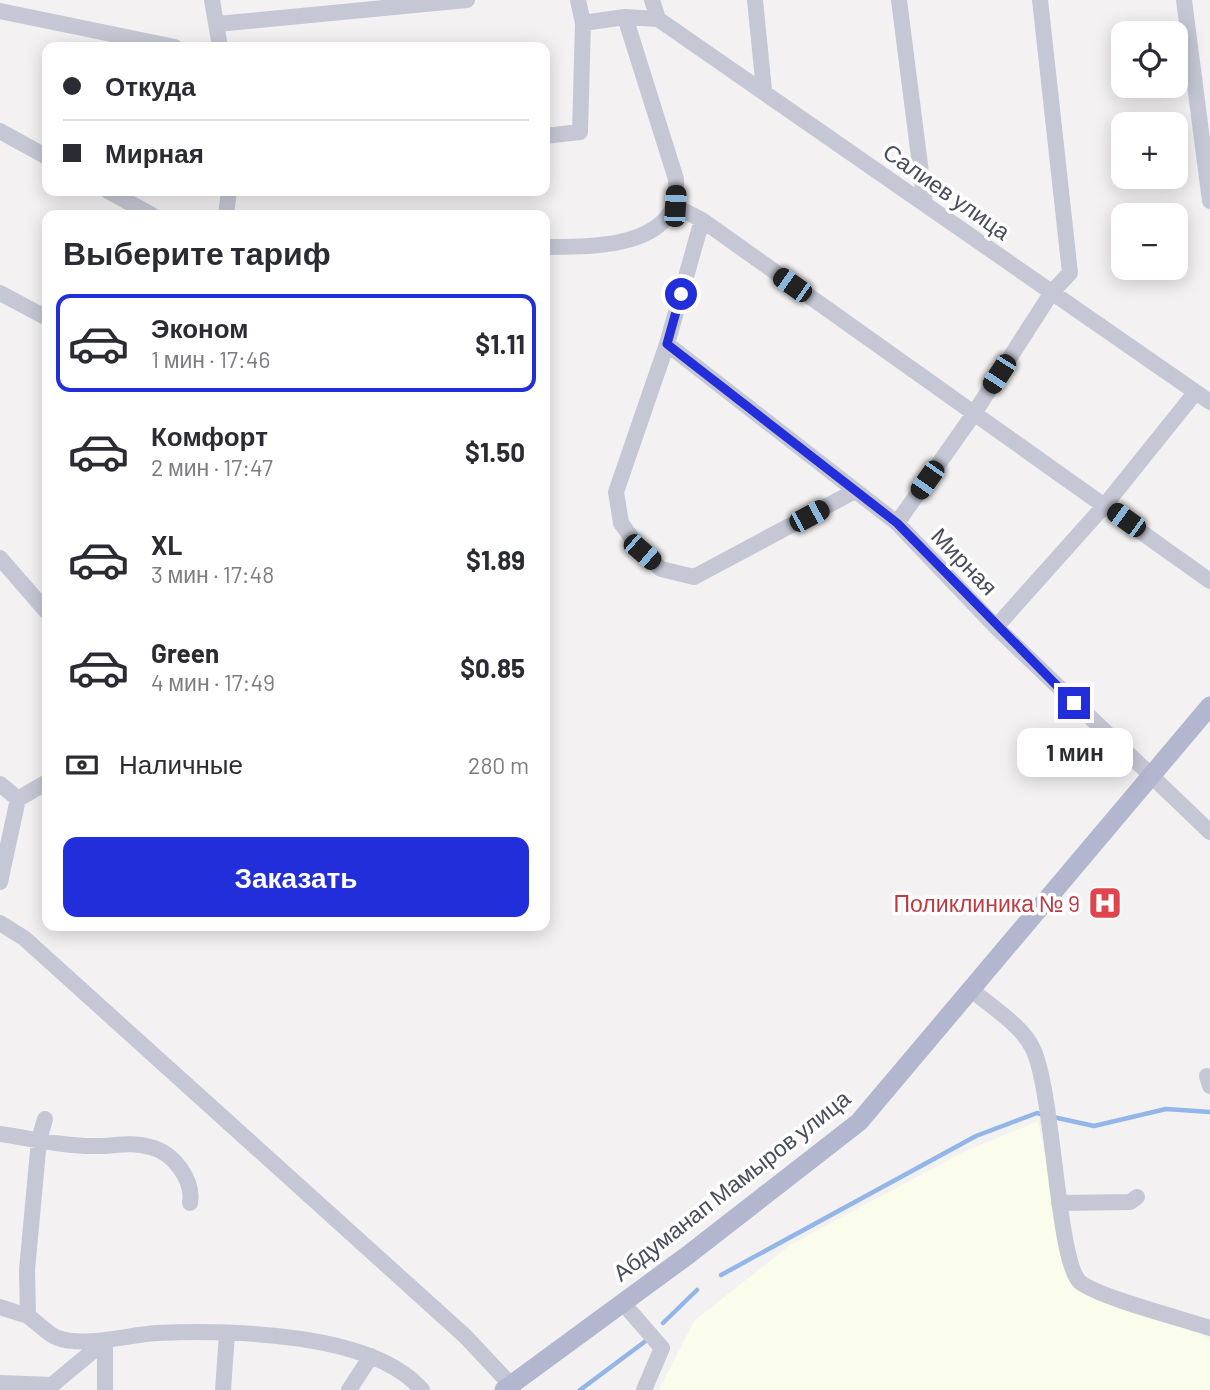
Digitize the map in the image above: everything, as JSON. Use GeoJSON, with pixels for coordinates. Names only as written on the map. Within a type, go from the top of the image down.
{"type":"FeatureCollection","features":[{"type":"Feature","properties":{"kind":"main road","name":"Абдуманап Мамыров улица"},"geometry":{"type":"LineString","coordinates":[[507,1387],[688,1255],[859,1122],[1210,706]]}},
{"type":"Feature","properties":{"kind":"street"},"geometry":{"type":"LineString","coordinates":[[212,0],[220,42]]}},
{"type":"Feature","properties":{"kind":"street"},"geometry":{"type":"LineString","coordinates":[[218,24],[467,0]]}},
{"type":"Feature","properties":{"kind":"street"},"geometry":{"type":"LineString","coordinates":[[550,135],[580,132],[583,23],[578,0]]}},
{"type":"Feature","properties":{"kind":"street"},"geometry":{"type":"LineString","coordinates":[[583,23],[625,17],[658,19],[652,0]]}},
{"type":"Feature","properties":{"kind":"street"},"geometry":{"type":"LineString","coordinates":[[755,0],[764,90]]}},
{"type":"Feature","properties":{"kind":"street"},"geometry":{"type":"LineString","coordinates":[[899,0],[925,204]]}},
{"type":"Feature","properties":{"kind":"street"},"geometry":{"type":"LineString","coordinates":[[897,523],[973,415],[1052,292],[1070,273],[1040,0]]}},
{"type":"Feature","properties":{"kind":"street"},"geometry":{"type":"LineString","coordinates":[[1184,0],[1210,201]]}},
{"type":"Feature","properties":{"kind":"street"},"geometry":{"type":"LineString","coordinates":[[0,10],[151,42]]}},
{"type":"Feature","properties":{"kind":"street"},"geometry":{"type":"LineString","coordinates":[[550,247],[600,247],[654,230],[675,206],[676,179],[625,17]]}},
{"type":"Feature","properties":{"kind":"street","name":"Салиев улица"},"geometry":{"type":"LineString","coordinates":[[658,19],[1210,402]]}},
{"type":"Feature","properties":{"kind":"street"},"geometry":{"type":"LineString","coordinates":[[0,131],[42,155]]}},
{"type":"Feature","properties":{"kind":"street"},"geometry":{"type":"LineString","coordinates":[[117,196],[143,210]]}},
{"type":"Feature","properties":{"kind":"street"},"geometry":{"type":"LineString","coordinates":[[675,206],[702,220],[1210,581]]}},
{"type":"Feature","properties":{"kind":"street"},"geometry":{"type":"LineString","coordinates":[[702,220],[667,344],[616,492],[621,523],[642,552],[661,569],[694,577],[855,491]]}},
{"type":"Feature","properties":{"kind":"street"},"geometry":{"type":"LineString","coordinates":[[0,293],[42,315]]}},
{"type":"Feature","properties":{"kind":"street","name":"Мирная"},"geometry":{"type":"LineString","coordinates":[[667,344],[897,523],[996,627],[1210,832]]}},
{"type":"Feature","properties":{"kind":"street"},"geometry":{"type":"LineString","coordinates":[[996,627],[1105,505],[1195,393]]}},
{"type":"Feature","properties":{"kind":"street"},"geometry":{"type":"LineString","coordinates":[[0,558],[42,606]]}},
{"type":"Feature","properties":{"kind":"street"},"geometry":{"type":"LineString","coordinates":[[0,784],[18,799]]}},
{"type":"Feature","properties":{"kind":"street"},"geometry":{"type":"LineString","coordinates":[[0,882],[18,799],[42,785]]}},
{"type":"Feature","properties":{"kind":"street"},"geometry":{"type":"LineString","coordinates":[[0,923],[24,938],[455,1327],[507,1387]]}},
{"type":"Feature","properties":{"kind":"street"},"geometry":{"type":"LineString","coordinates":[[972,990],[1017,1029],[1033,1048],[1048,1103],[1059,1203],[1072,1268],[1079,1281],[1098,1291],[1210,1328]]}},
{"type":"Feature","properties":{"kind":"street"},"geometry":{"type":"LineString","coordinates":[[28,1316],[27,1269],[39,1140],[45,1119]]}},
{"type":"Feature","properties":{"kind":"street"},"geometry":{"type":"LineString","coordinates":[[0,1134],[90,1146],[120,1143],[152,1147],[183,1170],[192,1192],[190,1203]]}},
{"type":"Feature","properties":{"kind":"street"},"geometry":{"type":"LineString","coordinates":[[1059,1203],[1129,1202],[1137,1198]]}},
{"type":"Feature","properties":{"kind":"street"},"geometry":{"type":"LineString","coordinates":[[622,1302],[662,1348],[644,1390]]}},
{"type":"Feature","properties":{"kind":"street"},"geometry":{"type":"LineString","coordinates":[[0,1307],[28,1316],[58,1339],[105,1341],[157,1333],[228,1334],[302,1341],[372,1356],[411,1377],[422,1390]]}},
{"type":"Feature","properties":{"kind":"street"},"geometry":{"type":"LineString","coordinates":[[223,1390],[228,1334]]}},
{"type":"Feature","properties":{"kind":"street"},"geometry":{"type":"LineString","coordinates":[[0,1383],[52,1387],[105,1341]]}},
{"type":"Feature","properties":{"kind":"street"},"geometry":{"type":"LineString","coordinates":[[104,1390],[105,1341]]}},
{"type":"Feature","properties":{"kind":"street"},"geometry":{"type":"LineString","coordinates":[[349,1390],[372,1356]]}},
{"type":"Feature","properties":{"kind":"shaded area"},"geometry":{"type":"Polygon","coordinates":[[[1038,1121],[1072,1284],[1210,1338],[1210,1390],[659,1390],[694,1321],[790,1245],[963,1152],[1038,1121]]]}},
{"type":"Feature","properties":{"kind":"waterway"},"geometry":{"type":"LineString","coordinates":[[1053,1117],[1094,1126],[1166,1109],[1210,1112]]}},
{"type":"Feature","properties":{"kind":"waterway"},"geometry":{"type":"LineString","coordinates":[[721,1275],[976,1136],[1037,1113],[1044,1115]]}},
{"type":"Feature","properties":{"kind":"waterway"},"geometry":{"type":"LineString","coordinates":[[663,1323],[697,1290]]}},
{"type":"Feature","properties":{"kind":"waterway"},"geometry":{"type":"LineString","coordinates":[[580,1390],[647,1340]]}},
{"type":"Feature","properties":{"kind":"place","name":"Поликлиника № 9"},"geometry":{"type":"Point","coordinates":[1105,903]}},
{"type":"Feature","properties":{"kind":"route"},"geometry":{"type":"LineString","coordinates":[[681,294],[667,344],[897,523],[996,627],[1074,703]]}}]}
